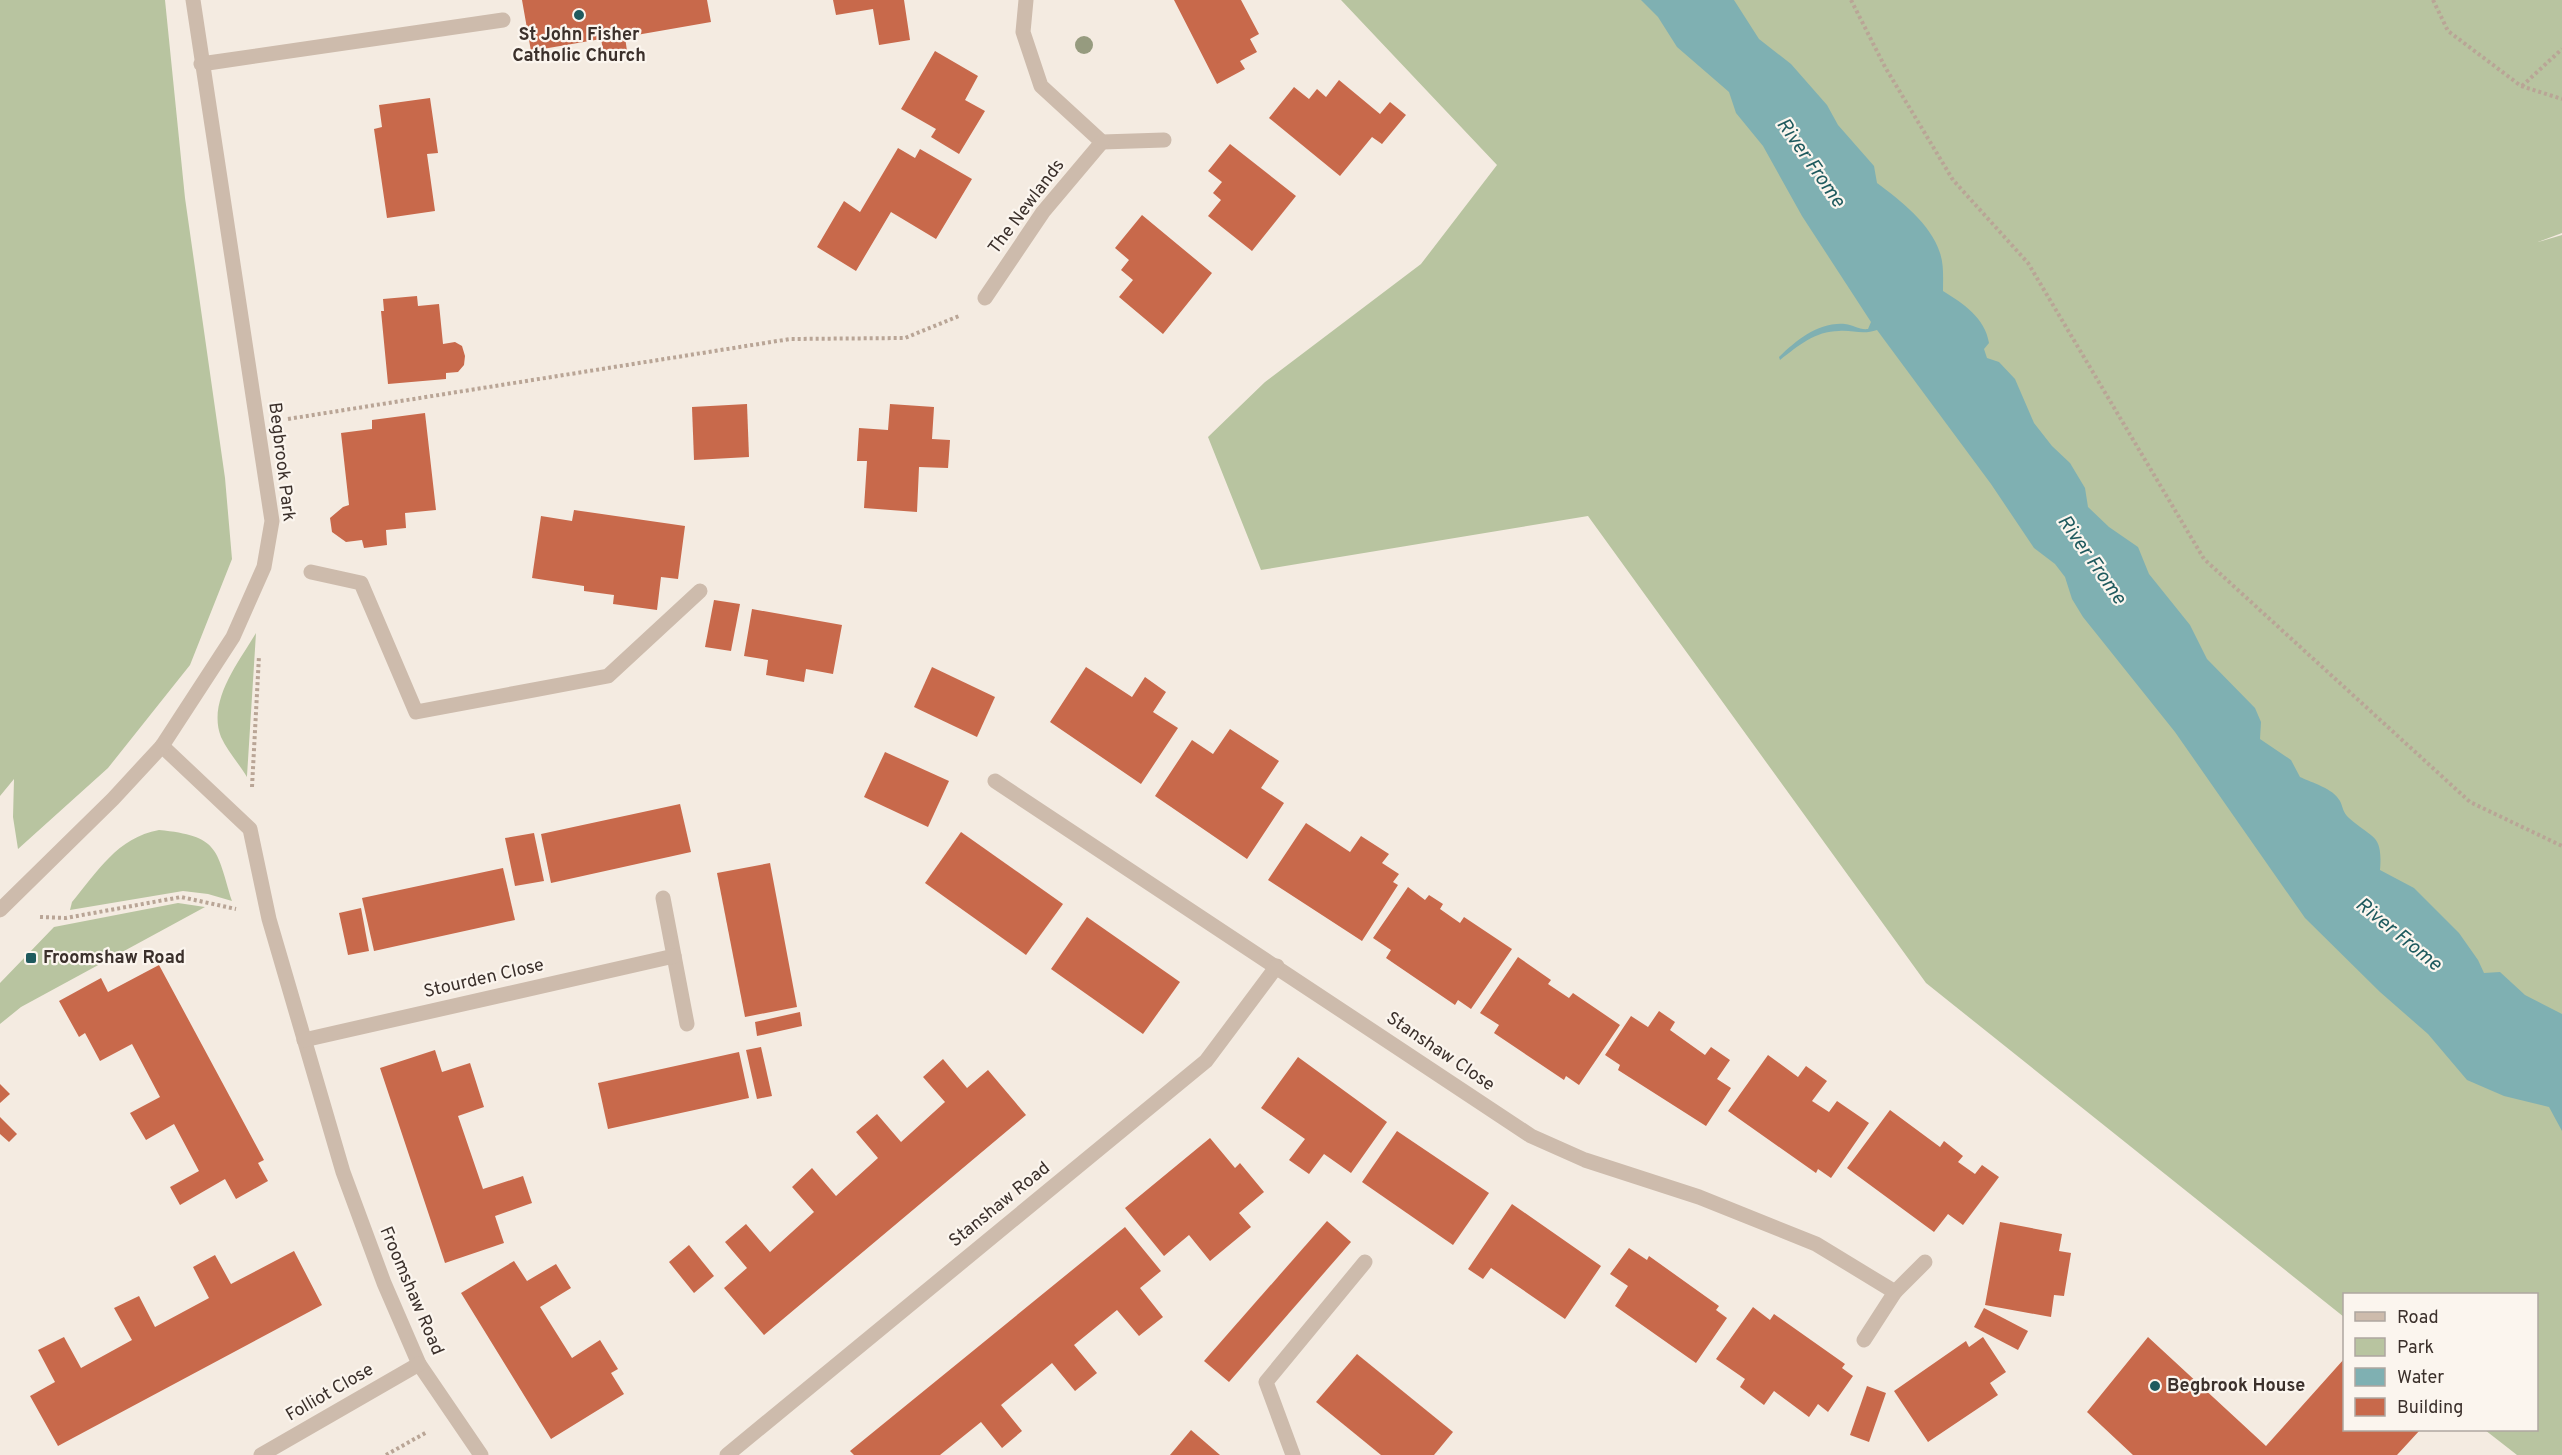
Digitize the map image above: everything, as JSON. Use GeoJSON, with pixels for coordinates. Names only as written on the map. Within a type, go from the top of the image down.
{"type":"FeatureCollection","features":[{"type":"Feature","properties":{"kind":"street","name":"Begbrook Park"},"geometry":{"type":"LineString","coordinates":[[0,910],[113,799],[162,746],[233,637],[264,567],[269,548],[272,521],[193,0]]}},
{"type":"Feature","properties":{"kind":"street"},"geometry":{"type":"LineString","coordinates":[[1026,0],[1023,32],[1041,86],[1102,142],[1164,140]]}},
{"type":"Feature","properties":{"kind":"street"},"geometry":{"type":"LineString","coordinates":[[201,64],[503,20]]}},
{"type":"Feature","properties":{"kind":"street","name":"The Newlands"},"geometry":{"type":"LineString","coordinates":[[985,298],[1043,212],[1102,142]]}},
{"type":"Feature","properties":{"kind":"street"},"geometry":{"type":"LineString","coordinates":[[312,572],[362,583],[416,712],[608,676],[700,591]]}},
{"type":"Feature","properties":{"kind":"street"},"geometry":{"type":"LineString","coordinates":[[162,746],[250,829]]}},
{"type":"Feature","properties":{"kind":"street","name":"Stanshaw Close"},"geometry":{"type":"LineString","coordinates":[[995,781],[1531,1136],[1585,1160],[1699,1197],[1816,1244],[1895,1292]]}},
{"type":"Feature","properties":{"kind":"street","name":"Froomshaw Road"},"geometry":{"type":"LineString","coordinates":[[250,829],[269,919],[343,1172],[384,1283],[419,1364],[481,1455]]}},
{"type":"Feature","properties":{"kind":"street"},"geometry":{"type":"LineString","coordinates":[[663,898],[687,1023]]}},
{"type":"Feature","properties":{"kind":"street","name":"Stourden Close"},"geometry":{"type":"LineString","coordinates":[[303,1040],[674,956]]}},
{"type":"Feature","properties":{"kind":"street","name":"Stanshaw Road"},"geometry":{"type":"LineString","coordinates":[[727,1455],[1206,1061],[1277,966]]}},
{"type":"Feature","properties":{"kind":"street"},"geometry":{"type":"LineString","coordinates":[[1293,1455],[1266,1382],[1365,1262]]}},
{"type":"Feature","properties":{"kind":"street"},"geometry":{"type":"LineString","coordinates":[[1864,1340],[1895,1292],[1925,1262]]}},
{"type":"Feature","properties":{"kind":"street","name":"Folliot Close"},"geometry":{"type":"LineString","coordinates":[[261,1455],[419,1364]]}},
{"type":"Feature","properties":{"kind":"path"},"geometry":{"type":"LineString","coordinates":[[1851,0],[1885,66],[1953,180],[2028,263],[2204,559],[2470,802],[2562,846]]}},
{"type":"Feature","properties":{"kind":"path"},"geometry":{"type":"LineString","coordinates":[[2433,0],[2448,31],[2521,86],[2562,99]]}},
{"type":"Feature","properties":{"kind":"path"},"geometry":{"type":"LineString","coordinates":[[2521,86],[2562,49]]}},
{"type":"Feature","properties":{"kind":"path"},"geometry":{"type":"LineString","coordinates":[[257,424],[790,339],[905,338],[956,319],[985,298]]}},
{"type":"Feature","properties":{"kind":"path"},"geometry":{"type":"LineString","coordinates":[[250,829],[259,651]]}},
{"type":"Feature","properties":{"kind":"path"},"geometry":{"type":"LineString","coordinates":[[33,916],[66,918],[181,897],[269,919]]}},
{"type":"Feature","properties":{"kind":"path"},"geometry":{"type":"LineString","coordinates":[[386,1455],[455,1417]]}},
{"type":"Feature","properties":{"kind":"green space"},"geometry":{"type":"Polygon","coordinates":[[[0,0],[165,0],[185,198],[225,478],[232,559],[190,665],[108,768],[18,849],[13,817],[14,779],[0,796],[0,0]]]}},
{"type":"Feature","properties":{"kind":"green space"},"geometry":{"type":"Polygon","coordinates":[[[1341,0],[2562,0],[2562,233],[2538,242],[2562,235],[2562,1455],[2517,1455],[2486,1431],[2538,1431],[2538,1293],[2343,1293],[2343,1316],[1926,983],[1588,516],[1261,570],[1208,437],[1265,382],[1421,264],[1497,165],[1341,0]]]}},
{"type":"Feature","properties":{"kind":"green space"},"geometry":{"type":"Polygon","coordinates":[[[256,633],[247,777],[221,737],[218,710],[227,682],[256,633]]]}},
{"type":"Feature","properties":{"kind":"green space"},"geometry":{"type":"Polygon","coordinates":[[[159,830],[193,836],[212,848],[218,857],[232,901],[208,894],[183,891],[70,910],[72,902],[120,848],[144,834],[159,830]]]}},
{"type":"Feature","properties":{"kind":"green space"},"geometry":{"type":"Polygon","coordinates":[[[178,903],[205,907],[21,1007],[0,1024],[0,983],[54,927],[178,903]]]}},
{"type":"Feature","properties":{"kind":"water","name":"River Frome"},"geometry":{"type":"Polygon","coordinates":[[[1641,0],[1734,0],[1759,39],[1791,64],[1827,105],[1838,125],[1874,166],[1877,183],[1905,205],[1930,232],[1941,258],[1943,291],[1972,312],[1983,326],[1989,343],[1984,349],[1987,358],[1999,362],[2015,379],[2034,423],[2052,446],[2070,463],[2085,488],[2088,507],[2109,527],[2138,547],[2149,574],[2190,625],[2207,659],[2255,708],[2261,722],[2260,739],[2291,760],[2300,777],[2337,796],[2347,816],[2378,843],[2380,870],[2414,888],[2459,933],[2478,960],[2484,973],[2500,972],[2525,995],[2562,1014],[2562,1131],[2549,1107],[2504,1096],[2467,1080],[2428,1034],[2380,992],[2305,918],[2175,732],[2083,617],[2072,599],[2065,577],[2055,564],[2034,548],[1991,484],[1877,330],[1839,331],[1815,336],[1780,360],[1779,357],[1793,344],[1817,329],[1845,324],[1868,329],[1871,322],[1802,216],[1763,146],[1736,113],[1729,92],[1677,47],[1658,17],[1641,0]]]}},
{"type":"Feature","properties":{"kind":"building"},"geometry":{"type":"Polygon","coordinates":[[[522,0],[707,0],[711,22],[625,37],[627,51],[604,55],[601,39],[531,51],[522,0]]]}},
{"type":"Feature","properties":{"kind":"building"},"geometry":{"type":"Polygon","coordinates":[[[833,0],[904,0],[910,40],[879,45],[873,9],[836,15],[833,0]]]}},
{"type":"Feature","properties":{"kind":"building"},"geometry":{"type":"Polygon","coordinates":[[[1174,0],[1241,0],[1259,34],[1250,39],[1257,52],[1240,61],[1245,69],[1217,84],[1174,0]]]}},
{"type":"Feature","properties":{"kind":"building"},"geometry":{"type":"Polygon","coordinates":[[[935,51],[978,76],[965,100],[985,111],[959,154],[931,137],[936,129],[901,109],[935,51]]]}},
{"type":"Feature","properties":{"kind":"building"},"geometry":{"type":"Polygon","coordinates":[[[1339,80],[1380,114],[1390,102],[1406,115],[1382,144],[1372,137],[1340,176],[1269,118],[1294,87],[1309,99],[1317,89],[1326,97],[1339,80]]]}},
{"type":"Feature","properties":{"kind":"building"},"geometry":{"type":"Polygon","coordinates":[[[430,98],[438,153],[427,154],[435,211],[387,218],[374,129],[382,127],[379,105],[430,98]]]}},
{"type":"Feature","properties":{"kind":"building"},"geometry":{"type":"Polygon","coordinates":[[[1230,144],[1296,196],[1252,251],[1208,216],[1221,200],[1213,193],[1222,182],[1208,171],[1230,144]]]}},
{"type":"Feature","properties":{"kind":"building"},"geometry":{"type":"Polygon","coordinates":[[[898,148],[915,158],[920,149],[972,179],[936,239],[891,212],[856,271],[817,247],[844,201],[860,212],[898,148]]]}},
{"type":"Feature","properties":{"kind":"building"},"geometry":{"type":"Polygon","coordinates":[[[1142,215],[1212,273],[1163,334],[1119,297],[1133,280],[1121,270],[1129,260],[1115,248],[1142,215]]]}},
{"type":"Feature","properties":{"kind":"building"},"geometry":{"type":"Polygon","coordinates":[[[417,296],[418,306],[439,304],[443,344],[455,342],[462,346],[465,356],[464,365],[458,372],[446,373],[446,379],[388,384],[381,311],[384,311],[383,299],[417,296]]]}},
{"type":"Feature","properties":{"kind":"building"},"geometry":{"type":"Polygon","coordinates":[[[747,404],[749,457],[694,460],[692,407],[747,404]]]}},
{"type":"Feature","properties":{"kind":"building"},"geometry":{"type":"Polygon","coordinates":[[[890,404],[934,407],[932,439],[950,440],[948,468],[919,467],[917,512],[864,508],[867,461],[857,461],[859,428],[888,430],[890,404]]]}},
{"type":"Feature","properties":{"kind":"building"},"geometry":{"type":"Polygon","coordinates":[[[425,413],[436,510],[405,513],[406,528],[386,530],[387,545],[364,548],[362,540],[346,542],[332,532],[330,518],[349,505],[341,433],[372,429],[372,420],[425,413]]]}},
{"type":"Feature","properties":{"kind":"building"},"geometry":{"type":"Polygon","coordinates":[[[574,510],[685,526],[678,579],[661,577],[657,610],[613,604],[614,595],[584,591],[584,586],[532,578],[541,516],[572,521],[574,510]]]}},
{"type":"Feature","properties":{"kind":"building"},"geometry":{"type":"Polygon","coordinates":[[[714,600],[740,604],[731,651],[705,647],[714,600]]]}},
{"type":"Feature","properties":{"kind":"building"},"geometry":{"type":"Polygon","coordinates":[[[752,609],[842,625],[833,674],[806,669],[804,682],[766,675],[768,660],[744,656],[752,609]]]}},
{"type":"Feature","properties":{"kind":"building"},"geometry":{"type":"Polygon","coordinates":[[[932,667],[995,697],[977,737],[914,707],[932,667]]]}},
{"type":"Feature","properties":{"kind":"building"},"geometry":{"type":"Polygon","coordinates":[[[1086,667],[1132,697],[1145,677],[1166,692],[1153,712],[1178,728],[1141,784],[1050,722],[1086,667]]]}},
{"type":"Feature","properties":{"kind":"building"},"geometry":{"type":"Polygon","coordinates":[[[1230,729],[1279,761],[1261,788],[1284,803],[1247,859],[1155,796],[1192,740],[1213,754],[1230,729]]]}},
{"type":"Feature","properties":{"kind":"building"},"geometry":{"type":"Polygon","coordinates":[[[885,752],[949,781],[928,827],[864,797],[885,752]]]}},
{"type":"Feature","properties":{"kind":"building"},"geometry":{"type":"Polygon","coordinates":[[[680,804],[691,852],[551,883],[541,834],[680,804]]]}},
{"type":"Feature","properties":{"kind":"building"},"geometry":{"type":"Polygon","coordinates":[[[1306,823],[1350,852],[1361,836],[1389,854],[1382,863],[1399,874],[1393,882],[1398,885],[1362,941],[1268,880],[1306,823]]]}},
{"type":"Feature","properties":{"kind":"building"},"geometry":{"type":"Polygon","coordinates":[[[961,832],[1063,904],[1026,955],[925,883],[961,832]]]}},
{"type":"Feature","properties":{"kind":"building"},"geometry":{"type":"Polygon","coordinates":[[[534,833],[544,881],[515,886],[505,838],[534,833]]]}},
{"type":"Feature","properties":{"kind":"building"},"geometry":{"type":"Polygon","coordinates":[[[770,863],[797,1007],[745,1017],[717,873],[770,863]]]}},
{"type":"Feature","properties":{"kind":"building"},"geometry":{"type":"Polygon","coordinates":[[[503,868],[515,920],[374,951],[362,898],[503,868]]]}},
{"type":"Feature","properties":{"kind":"building"},"geometry":{"type":"Polygon","coordinates":[[[1408,887],[1425,900],[1429,895],[1443,904],[1440,909],[1460,923],[1464,917],[1512,949],[1471,1009],[1458,1000],[1455,1005],[1386,958],[1391,950],[1373,938],[1408,887]]]}},
{"type":"Feature","properties":{"kind":"building"},"geometry":{"type":"Polygon","coordinates":[[[361,908],[369,951],[348,955],[339,913],[361,908]]]}},
{"type":"Feature","properties":{"kind":"building"},"geometry":{"type":"Polygon","coordinates":[[[1087,917],[1180,982],[1143,1034],[1051,969],[1087,917]]]}},
{"type":"Feature","properties":{"kind":"building"},"geometry":{"type":"Polygon","coordinates":[[[1518,957],[1551,980],[1548,984],[1569,998],[1573,993],[1620,1025],[1579,1085],[1566,1076],[1564,1080],[1494,1033],[1499,1025],[1480,1013],[1518,957]]]}},
{"type":"Feature","properties":{"kind":"building"},"geometry":{"type":"Polygon","coordinates":[[[159,965],[264,1160],[258,1163],[268,1181],[236,1199],[225,1179],[180,1205],[170,1187],[199,1171],[174,1124],[146,1140],[130,1113],[160,1097],[132,1044],[100,1061],[85,1033],[79,1037],[59,1001],[101,978],[108,992],[159,965]]]}},
{"type":"Feature","properties":{"kind":"building"},"geometry":{"type":"Polygon","coordinates":[[[1659,1011],[1675,1022],[1670,1030],[1705,1055],[1711,1047],[1730,1060],[1717,1079],[1731,1088],[1706,1126],[1618,1070],[1620,1065],[1605,1055],[1631,1016],[1648,1027],[1659,1011]]]}},
{"type":"Feature","properties":{"kind":"building"},"geometry":{"type":"Polygon","coordinates":[[[800,1012],[802,1026],[757,1036],[755,1022],[800,1012]]]}},
{"type":"Feature","properties":{"kind":"building"},"geometry":{"type":"Polygon","coordinates":[[[761,1047],[772,1096],[757,1099],[746,1050],[761,1047]]]}},
{"type":"Feature","properties":{"kind":"building"},"geometry":{"type":"Polygon","coordinates":[[[435,1050],[442,1072],[470,1063],[484,1107],[458,1116],[483,1189],[523,1176],[532,1203],[495,1216],[504,1243],[445,1263],[380,1068],[435,1050]]]}},
{"type":"Feature","properties":{"kind":"building"},"geometry":{"type":"Polygon","coordinates":[[[739,1052],[749,1098],[608,1129],[598,1083],[739,1052]]]}},
{"type":"Feature","properties":{"kind":"building"},"geometry":{"type":"Polygon","coordinates":[[[1768,1055],[1798,1077],[1806,1066],[1827,1081],[1812,1101],[1829,1112],[1837,1101],[1869,1123],[1831,1178],[1818,1169],[1816,1173],[1728,1111],[1768,1055]]]}},
{"type":"Feature","properties":{"kind":"building"},"geometry":{"type":"Polygon","coordinates":[[[1298,1057],[1387,1122],[1351,1173],[1324,1154],[1309,1174],[1289,1160],[1305,1139],[1261,1108],[1298,1057]]]}},
{"type":"Feature","properties":{"kind":"building"},"geometry":{"type":"Polygon","coordinates":[[[943,1059],[967,1088],[988,1070],[1026,1115],[764,1335],[724,1288],[747,1268],[725,1242],[746,1224],[770,1252],[814,1212],[792,1187],[812,1168],[836,1196],[878,1158],[856,1132],[877,1114],[901,1142],[945,1102],[923,1077],[943,1059]]]}},
{"type":"Feature","properties":{"kind":"building"},"geometry":{"type":"Polygon","coordinates":[[[0,1084],[10,1094],[0,1103],[0,1084]]]}},
{"type":"Feature","properties":{"kind":"building"},"geometry":{"type":"Polygon","coordinates":[[[1890,1110],[1940,1147],[1944,1141],[1963,1156],[1958,1162],[1975,1174],[1982,1165],[1999,1177],[1963,1225],[1948,1214],[1934,1232],[1847,1168],[1890,1110]]]}},
{"type":"Feature","properties":{"kind":"building"},"geometry":{"type":"Polygon","coordinates":[[[0,1117],[17,1134],[9,1142],[0,1134],[0,1117]]]}},
{"type":"Feature","properties":{"kind":"building"},"geometry":{"type":"Polygon","coordinates":[[[1397,1131],[1489,1193],[1453,1245],[1362,1182],[1397,1131]]]}},
{"type":"Feature","properties":{"kind":"building"},"geometry":{"type":"Polygon","coordinates":[[[1210,1138],[1235,1168],[1240,1163],[1264,1192],[1239,1213],[1251,1227],[1210,1261],[1189,1235],[1164,1256],[1125,1208],[1210,1138]]]}},
{"type":"Feature","properties":{"kind":"building"},"geometry":{"type":"Polygon","coordinates":[[[1512,1204],[1601,1266],[1565,1319],[1491,1268],[1483,1279],[1468,1269],[1512,1204]]]}},
{"type":"Feature","properties":{"kind":"building"},"geometry":{"type":"Polygon","coordinates":[[[1327,1221],[1351,1242],[1229,1382],[1204,1361],[1327,1221]]]}},
{"type":"Feature","properties":{"kind":"building"},"geometry":{"type":"Polygon","coordinates":[[[2000,1222],[2062,1234],[2059,1251],[2071,1253],[2064,1296],[2054,1295],[2051,1317],[1985,1305],[2000,1222]]]}},
{"type":"Feature","properties":{"kind":"building"},"geometry":{"type":"Polygon","coordinates":[[[1125,1227],[1161,1271],[1140,1288],[1163,1317],[1139,1336],[1117,1310],[1074,1345],[1097,1373],[1075,1391],[1052,1363],[1001,1405],[1022,1431],[1002,1448],[981,1422],[940,1455],[854,1455],[850,1451],[1125,1227]]]}},
{"type":"Feature","properties":{"kind":"building"},"geometry":{"type":"Polygon","coordinates":[[[689,1245],[714,1276],[694,1293],[669,1262],[689,1245]]]}},
{"type":"Feature","properties":{"kind":"building"},"geometry":{"type":"Polygon","coordinates":[[[1629,1248],[1647,1260],[1649,1256],[1719,1306],[1716,1310],[1727,1318],[1696,1363],[1615,1306],[1628,1286],[1610,1274],[1629,1248]]]}},
{"type":"Feature","properties":{"kind":"building"},"geometry":{"type":"Polygon","coordinates":[[[294,1251],[322,1305],[58,1446],[30,1396],[55,1382],[38,1350],[64,1337],[81,1368],[132,1340],[114,1308],[139,1296],[155,1327],[209,1298],[193,1267],[215,1255],[231,1284],[294,1251]]]}},
{"type":"Feature","properties":{"kind":"building"},"geometry":{"type":"Polygon","coordinates":[[[514,1261],[527,1281],[556,1264],[571,1288],[540,1307],[572,1358],[600,1340],[618,1369],[611,1373],[624,1394],[551,1439],[461,1293],[514,1261]]]}},
{"type":"Feature","properties":{"kind":"building"},"geometry":{"type":"Polygon","coordinates":[[[1753,1307],[1770,1320],[1774,1314],[1845,1364],[1842,1368],[1853,1376],[1828,1412],[1818,1404],[1809,1417],[1774,1391],[1764,1405],[1740,1387],[1745,1379],[1716,1359],[1753,1307]]]}},
{"type":"Feature","properties":{"kind":"building"},"geometry":{"type":"Polygon","coordinates":[[[1984,1308],[2028,1331],[2018,1350],[1974,1327],[1984,1308]]]}},
{"type":"Feature","properties":{"kind":"building"},"geometry":{"type":"Polygon","coordinates":[[[1983,1337],[2006,1372],[1990,1383],[1998,1395],[1928,1442],[1894,1391],[1966,1341],[1969,1347],[1983,1337]]]}},
{"type":"Feature","properties":{"kind":"building","name":"Begbrook House"},"geometry":{"type":"Polygon","coordinates":[[[2148,1337],[2266,1446],[2343,1360],[2343,1431],[2419,1431],[2397,1455],[2133,1455],[2087,1412],[2148,1337]]]}},
{"type":"Feature","properties":{"kind":"building"},"geometry":{"type":"Polygon","coordinates":[[[1357,1354],[1453,1432],[1434,1455],[1381,1455],[1316,1402],[1357,1354]]]}},
{"type":"Feature","properties":{"kind":"building"},"geometry":{"type":"Polygon","coordinates":[[[1867,1386],[1886,1393],[1869,1442],[1850,1435],[1867,1386]]]}},
{"type":"Feature","properties":{"kind":"building"},"geometry":{"type":"Polygon","coordinates":[[[1191,1430],[1220,1455],[1170,1455],[1191,1430]]]}},
{"type":"Feature","properties":{"kind":"place","name":"St John Fisher Catholic Church"},"geometry":{"type":"Point","coordinates":[579,15]}},
{"type":"Feature","properties":{"kind":"place","name":"Froomshaw Road"},"geometry":{"type":"Point","coordinates":[31,958]}},
{"type":"Feature","properties":{"kind":"place","name":"Begbrook House"},"geometry":{"type":"Point","coordinates":[2155,1386]}}]}
